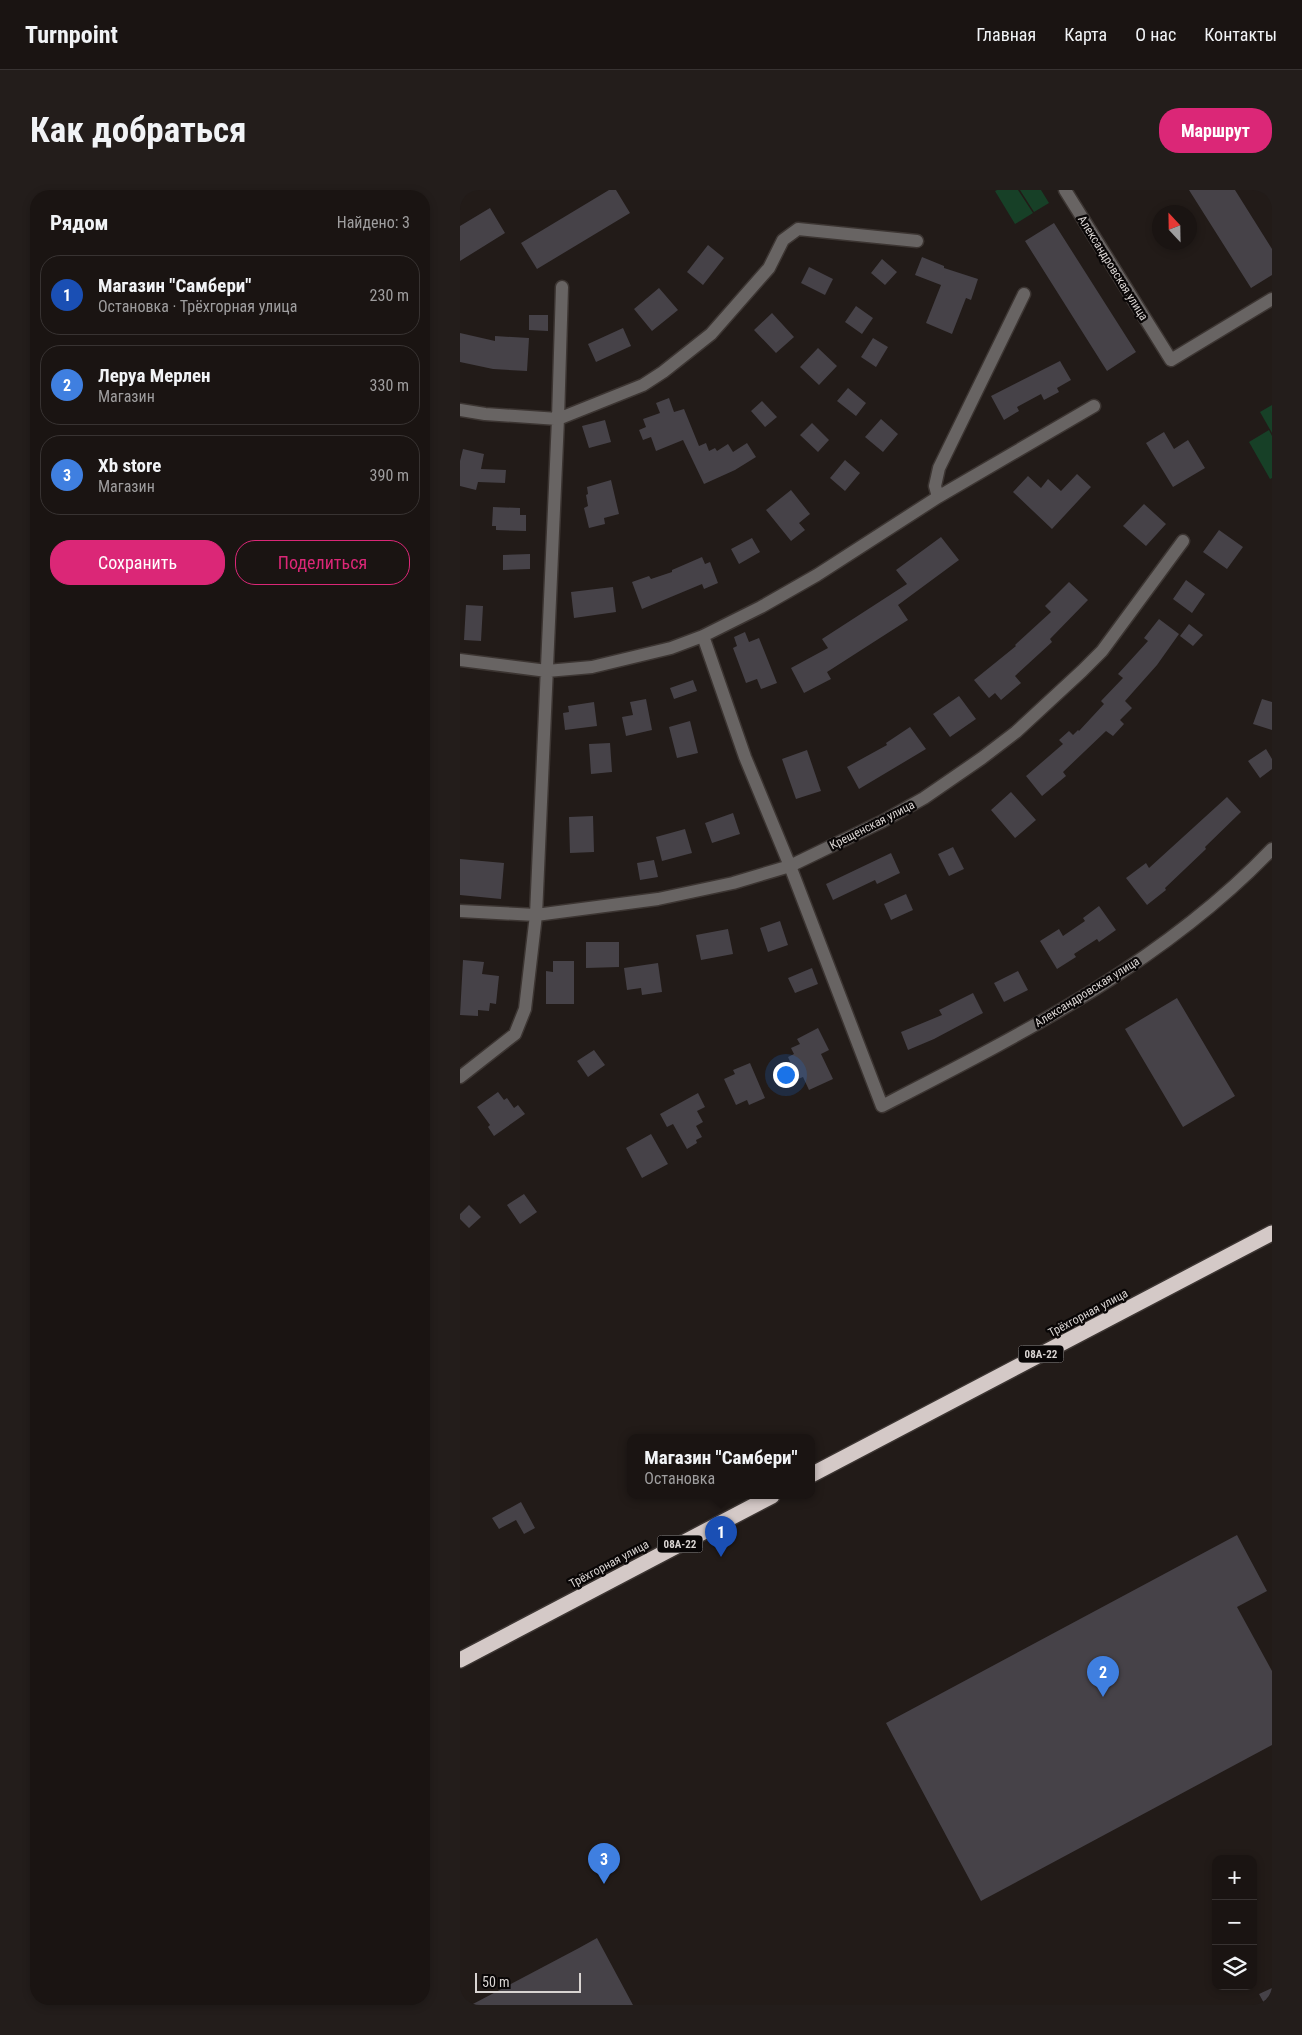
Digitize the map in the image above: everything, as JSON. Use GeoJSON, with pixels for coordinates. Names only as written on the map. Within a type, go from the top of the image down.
{"type":"FeatureCollection","features":[{"type":"Feature","properties":{"kind":"highway","name":"Трёхгорная улица"},"geometry":{"type":"LineString","coordinates":[[815,1473],[1272,1233]]}},
{"type":"Feature","properties":{"kind":"highway","name":"Трёхгорная улица"},"geometry":{"type":"LineString","coordinates":[[460,1660],[766,1499]]}},
{"type":"Feature","properties":{"kind":"street","name":"Александровская улица"},"geometry":{"type":"LineString","coordinates":[[1064,190],[1162,346],[1166,363],[1272,299]]}},
{"type":"Feature","properties":{"kind":"street"},"geometry":{"type":"LineString","coordinates":[[460,410],[485,414],[558,419],[643,385],[711,334],[769,268],[783,240],[798,228],[917,241]]}},
{"type":"Feature","properties":{"kind":"street"},"geometry":{"type":"LineString","coordinates":[[460,1077],[515,1034],[525,1010],[536,915],[562,287]]}},
{"type":"Feature","properties":{"kind":"street"},"geometry":{"type":"LineString","coordinates":[[938,497],[935,486],[939,468],[1024,294]]}},
{"type":"Feature","properties":{"kind":"street"},"geometry":{"type":"LineString","coordinates":[[460,660],[547,671],[592,667],[671,648],[703,636],[761,608],[817,576],[938,497],[1094,406]]}},
{"type":"Feature","properties":{"kind":"street","name":"Крещенская улица"},"geometry":{"type":"LineString","coordinates":[[460,911],[536,915],[658,899],[733,883],[790,866],[883,820],[924,798],[1016,732],[1102,651],[1183,541]]}},
{"type":"Feature","properties":{"kind":"street"},"geometry":{"type":"LineString","coordinates":[[703,636],[745,757],[790,866]]}},
{"type":"Feature","properties":{"kind":"street","name":"Александровская улица"},"geometry":{"type":"LineString","coordinates":[[790,866],[882,1106],[995,1048],[1069,1006],[1101,985],[1197,916],[1272,849]]}},
{"type":"Feature","properties":{"kind":"green space"},"geometry":{"type":"Polygon","coordinates":[[[1018,190],[1033,213],[1015,224],[995,191],[1018,190]]]}},
{"type":"Feature","properties":{"kind":"green space"},"geometry":{"type":"Polygon","coordinates":[[[1020,190],[1041,190],[1049,203],[1034,212],[1020,190]]]}},
{"type":"Feature","properties":{"kind":"green space"},"geometry":{"type":"Polygon","coordinates":[[[1272,405],[1272,433],[1260,412],[1272,405]]]}},
{"type":"Feature","properties":{"kind":"green space"},"geometry":{"type":"Polygon","coordinates":[[[1269,430],[1272,436],[1272,478],[1270,479],[1249,442],[1269,430]]]}},
{"type":"Feature","properties":{"kind":"building"},"geometry":{"type":"Polygon","coordinates":[[[609,190],[616,190],[630,213],[537,269],[521,243],[609,190]]]}},
{"type":"Feature","properties":{"kind":"building"},"geometry":{"type":"Polygon","coordinates":[[[1189,190],[1235,190],[1272,249],[1272,275],[1251,288],[1189,190]]]}},
{"type":"Feature","properties":{"kind":"building"},"geometry":{"type":"Polygon","coordinates":[[[490,208],[505,233],[460,261],[460,226],[490,208]]]}},
{"type":"Feature","properties":{"kind":"building"},"geometry":{"type":"Polygon","coordinates":[[[1054,223],[1136,352],[1107,371],[1025,241],[1054,223]]]}},
{"type":"Feature","properties":{"kind":"building"},"geometry":{"type":"Polygon","coordinates":[[[708,245],[724,258],[703,285],[687,272],[708,245]]]}},
{"type":"Feature","properties":{"kind":"building"},"geometry":{"type":"Polygon","coordinates":[[[922,257],[944,266],[944,268],[978,279],[971,300],[966,298],[952,334],[926,323],[941,285],[915,275],[922,257]]]}},
{"type":"Feature","properties":{"kind":"building"},"geometry":{"type":"Polygon","coordinates":[[[882,259],[897,272],[885,285],[871,273],[882,259]]]}},
{"type":"Feature","properties":{"kind":"building"},"geometry":{"type":"Polygon","coordinates":[[[809,267],[833,279],[825,295],[801,283],[809,267]]]}},
{"type":"Feature","properties":{"kind":"building"},"geometry":{"type":"Polygon","coordinates":[[[659,288],[678,310],[652,331],[634,309],[659,288]]]}},
{"type":"Feature","properties":{"kind":"building"},"geometry":{"type":"Polygon","coordinates":[[[856,306],[873,318],[862,334],[845,322],[856,306]]]}},
{"type":"Feature","properties":{"kind":"building"},"geometry":{"type":"Polygon","coordinates":[[[772,313],[794,337],[776,353],[754,330],[772,313]]]}},
{"type":"Feature","properties":{"kind":"building"},"geometry":{"type":"Polygon","coordinates":[[[529,315],[548,315],[548,331],[529,330],[529,315]]]}},
{"type":"Feature","properties":{"kind":"building"},"geometry":{"type":"Polygon","coordinates":[[[623,328],[631,346],[596,362],[588,344],[623,328]]]}},
{"type":"Feature","properties":{"kind":"building"},"geometry":{"type":"Polygon","coordinates":[[[460,333],[495,341],[495,336],[529,338],[527,371],[493,369],[460,362],[460,333]]]}},
{"type":"Feature","properties":{"kind":"building"},"geometry":{"type":"Polygon","coordinates":[[[873,338],[888,347],[876,367],[861,357],[873,338]]]}},
{"type":"Feature","properties":{"kind":"building"},"geometry":{"type":"Polygon","coordinates":[[[818,348],[837,366],[819,385],[800,367],[818,348]]]}},
{"type":"Feature","properties":{"kind":"building"},"geometry":{"type":"Polygon","coordinates":[[[1060,361],[1071,380],[1057,388],[1059,392],[1044,400],[1041,394],[1017,407],[1019,411],[1004,420],[991,396],[1060,361]]]}},
{"type":"Feature","properties":{"kind":"building"},"geometry":{"type":"Polygon","coordinates":[[[848,388],[866,403],[856,416],[837,401],[848,388]]]}},
{"type":"Feature","properties":{"kind":"building"},"geometry":{"type":"Polygon","coordinates":[[[669,398],[674,412],[684,409],[699,446],[706,443],[709,451],[715,448],[717,451],[728,444],[733,452],[747,443],[756,457],[735,470],[704,484],[683,440],[656,451],[651,437],[643,440],[639,430],[646,427],[643,419],[660,413],[656,403],[669,398]]]}},
{"type":"Feature","properties":{"kind":"building"},"geometry":{"type":"Polygon","coordinates":[[[762,401],[777,417],[765,427],[751,411],[762,401]]]}},
{"type":"Feature","properties":{"kind":"building"},"geometry":{"type":"Polygon","coordinates":[[[881,419],[898,434],[883,452],[865,437],[881,419]]]}},
{"type":"Feature","properties":{"kind":"building"},"geometry":{"type":"Polygon","coordinates":[[[605,420],[611,442],[589,448],[582,426],[605,420]]]}},
{"type":"Feature","properties":{"kind":"building"},"geometry":{"type":"Polygon","coordinates":[[[812,423],[829,440],[818,452],[800,435],[812,423]]]}},
{"type":"Feature","properties":{"kind":"building"},"geometry":{"type":"Polygon","coordinates":[[[1164,432],[1174,449],[1188,440],[1205,468],[1173,487],[1146,443],[1164,432]]]}},
{"type":"Feature","properties":{"kind":"building"},"geometry":{"type":"Polygon","coordinates":[[[463,449],[484,454],[481,469],[506,470],[505,483],[478,482],[476,490],[460,486],[460,461],[463,449]]]}},
{"type":"Feature","properties":{"kind":"building"},"geometry":{"type":"Polygon","coordinates":[[[845,460],[860,473],[845,491],[830,478],[845,460]]]}},
{"type":"Feature","properties":{"kind":"building"},"geometry":{"type":"Polygon","coordinates":[[[1077,474],[1091,487],[1052,529],[1013,492],[1028,476],[1041,488],[1048,479],[1061,491],[1077,474]]]}},
{"type":"Feature","properties":{"kind":"building"},"geometry":{"type":"Polygon","coordinates":[[[611,480],[619,514],[604,518],[605,524],[589,528],[584,508],[588,506],[587,487],[611,480]]]}},
{"type":"Feature","properties":{"kind":"building"},"geometry":{"type":"Polygon","coordinates":[[[791,490],[810,514],[799,523],[805,530],[791,541],[766,510],[791,490]]]}},
{"type":"Feature","properties":{"kind":"building"},"geometry":{"type":"Polygon","coordinates":[[[1144,504],[1166,524],[1146,546],[1123,526],[1144,504]]]}},
{"type":"Feature","properties":{"kind":"building"},"geometry":{"type":"Polygon","coordinates":[[[493,507],[520,508],[520,515],[526,515],[526,531],[496,530],[496,526],[492,526],[493,507]]]}},
{"type":"Feature","properties":{"kind":"building"},"geometry":{"type":"Polygon","coordinates":[[[1219,530],[1243,547],[1227,569],[1203,552],[1219,530]]]}},
{"type":"Feature","properties":{"kind":"building"},"geometry":{"type":"Polygon","coordinates":[[[941,537],[959,560],[898,605],[908,620],[827,672],[831,679],[804,693],[791,668],[828,648],[822,639],[907,584],[896,570],[941,537]]]}},
{"type":"Feature","properties":{"kind":"building"},"geometry":{"type":"Polygon","coordinates":[[[752,538],[760,552],[739,564],[731,549],[752,538]]]}},
{"type":"Feature","properties":{"kind":"building"},"geometry":{"type":"Polygon","coordinates":[[[530,554],[530,569],[503,570],[503,555],[530,554]]]}},
{"type":"Feature","properties":{"kind":"building"},"geometry":{"type":"Polygon","coordinates":[[[702,557],[705,564],[710,562],[718,583],[704,589],[702,584],[642,609],[632,582],[649,576],[651,579],[672,572],[672,570],[702,557]]]}},
{"type":"Feature","properties":{"kind":"building"},"geometry":{"type":"Polygon","coordinates":[[[1186,580],[1205,594],[1192,613],[1173,599],[1186,580]]]}},
{"type":"Feature","properties":{"kind":"building"},"geometry":{"type":"Polygon","coordinates":[[[1069,582],[1088,600],[1050,639],[1052,642],[1015,676],[1021,683],[1001,700],[995,693],[989,698],[974,680],[1016,646],[1051,612],[1045,606],[1069,582]]]}},
{"type":"Feature","properties":{"kind":"building"},"geometry":{"type":"Polygon","coordinates":[[[613,587],[616,612],[574,618],[571,592],[613,587]]]}},
{"type":"Feature","properties":{"kind":"building"},"geometry":{"type":"Polygon","coordinates":[[[466,605],[483,606],[481,641],[464,640],[466,605]]]}},
{"type":"Feature","properties":{"kind":"building"},"geometry":{"type":"Polygon","coordinates":[[[1159,619],[1179,634],[1157,665],[1125,701],[1132,708],[1120,720],[1124,724],[1113,736],[1106,731],[1063,772],[1066,776],[1042,796],[1026,776],[1063,744],[1059,740],[1069,731],[1073,735],[1079,731],[1104,704],[1101,701],[1123,678],[1118,674],[1148,641],[1144,638],[1159,619]]]}},
{"type":"Feature","properties":{"kind":"building"},"geometry":{"type":"Polygon","coordinates":[[[1189,624],[1203,635],[1193,646],[1180,636],[1189,624]]]}},
{"type":"Feature","properties":{"kind":"building"},"geometry":{"type":"Polygon","coordinates":[[[745,632],[749,642],[759,638],[777,683],[761,689],[757,679],[746,683],[733,648],[737,646],[734,637],[745,632]]]}},
{"type":"Feature","properties":{"kind":"building"},"geometry":{"type":"Polygon","coordinates":[[[693,680],[697,691],[674,699],[670,688],[693,680]]]}},
{"type":"Feature","properties":{"kind":"building"},"geometry":{"type":"Polygon","coordinates":[[[959,696],[976,719],[950,737],[933,714],[959,696]]]}},
{"type":"Feature","properties":{"kind":"building"},"geometry":{"type":"Polygon","coordinates":[[[646,699],[652,730],[626,736],[622,717],[633,715],[630,702],[646,699]]]}},
{"type":"Feature","properties":{"kind":"building"},"geometry":{"type":"Polygon","coordinates":[[[1262,699],[1272,702],[1272,730],[1253,724],[1262,699]]]}},
{"type":"Feature","properties":{"kind":"building"},"geometry":{"type":"Polygon","coordinates":[[[594,702],[597,726],[565,730],[563,713],[569,712],[568,706],[594,702]]]}},
{"type":"Feature","properties":{"kind":"building"},"geometry":{"type":"Polygon","coordinates":[[[690,721],[698,753],[677,758],[669,727],[690,721]]]}},
{"type":"Feature","properties":{"kind":"building"},"geometry":{"type":"Polygon","coordinates":[[[910,727],[926,749],[859,789],[847,767],[887,745],[886,743],[910,727]]]}},
{"type":"Feature","properties":{"kind":"building"},"geometry":{"type":"Polygon","coordinates":[[[610,743],[612,772],[591,774],[589,744],[610,743]]]}},
{"type":"Feature","properties":{"kind":"building"},"geometry":{"type":"Polygon","coordinates":[[[1266,749],[1272,759],[1272,769],[1260,778],[1248,761],[1266,749]]]}},
{"type":"Feature","properties":{"kind":"building"},"geometry":{"type":"Polygon","coordinates":[[[807,750],[821,791],[796,799],[782,759],[807,750]]]}},
{"type":"Feature","properties":{"kind":"building"},"geometry":{"type":"Polygon","coordinates":[[[1011,792],[1036,820],[1015,838],[991,810],[1011,792]]]}},
{"type":"Feature","properties":{"kind":"building"},"geometry":{"type":"Polygon","coordinates":[[[1227,797],[1241,812],[1165,888],[1166,890],[1147,905],[1126,878],[1146,863],[1149,868],[1227,797]]]}},
{"type":"Feature","properties":{"kind":"building"},"geometry":{"type":"Polygon","coordinates":[[[733,813],[740,834],[712,843],[705,823],[733,813]]]}},
{"type":"Feature","properties":{"kind":"building"},"geometry":{"type":"Polygon","coordinates":[[[593,816],[594,852],[570,853],[569,817],[593,816]]]}},
{"type":"Feature","properties":{"kind":"building"},"geometry":{"type":"Polygon","coordinates":[[[685,829],[692,853],[662,861],[656,837],[685,829]]]}},
{"type":"Feature","properties":{"kind":"building"},"geometry":{"type":"Polygon","coordinates":[[[953,847],[964,869],[949,876],[938,854],[953,847]]]}},
{"type":"Feature","properties":{"kind":"building"},"geometry":{"type":"Polygon","coordinates":[[[891,853],[900,873],[877,884],[875,880],[833,900],[826,884],[891,853]]]}},
{"type":"Feature","properties":{"kind":"building"},"geometry":{"type":"Polygon","coordinates":[[[460,859],[504,863],[501,899],[460,895],[460,859]]]}},
{"type":"Feature","properties":{"kind":"building"},"geometry":{"type":"Polygon","coordinates":[[[654,860],[658,877],[640,880],[637,863],[654,860]]]}},
{"type":"Feature","properties":{"kind":"building"},"geometry":{"type":"Polygon","coordinates":[[[906,894],[913,910],[891,920],[884,904],[906,894]]]}},
{"type":"Feature","properties":{"kind":"building"},"geometry":{"type":"Polygon","coordinates":[[[1099,906],[1116,930],[1099,942],[1097,939],[1074,954],[1076,957],[1057,969],[1040,941],[1059,929],[1063,936],[1085,921],[1083,918],[1099,906]]]}},
{"type":"Feature","properties":{"kind":"building"},"geometry":{"type":"Polygon","coordinates":[[[780,921],[788,945],[768,952],[760,928],[780,921]]]}},
{"type":"Feature","properties":{"kind":"building"},"geometry":{"type":"Polygon","coordinates":[[[728,929],[733,954],[701,960],[696,935],[728,929]]]}},
{"type":"Feature","properties":{"kind":"building"},"geometry":{"type":"Polygon","coordinates":[[[586,942],[619,942],[619,967],[586,968],[586,942]]]}},
{"type":"Feature","properties":{"kind":"building"},"geometry":{"type":"Polygon","coordinates":[[[463,960],[484,962],[482,974],[499,976],[496,1004],[490,1003],[489,1011],[478,1010],[478,1016],[460,1015],[463,960]]]}},
{"type":"Feature","properties":{"kind":"building"},"geometry":{"type":"Polygon","coordinates":[[[553,961],[574,961],[574,1004],[546,1004],[546,971],[553,972],[553,961]]]}},
{"type":"Feature","properties":{"kind":"building"},"geometry":{"type":"Polygon","coordinates":[[[658,963],[662,992],[642,995],[641,988],[627,990],[624,968],[658,963]]]}},
{"type":"Feature","properties":{"kind":"building"},"geometry":{"type":"Polygon","coordinates":[[[812,968],[818,984],[795,993],[788,978],[812,968]]]}},
{"type":"Feature","properties":{"kind":"building"},"geometry":{"type":"Polygon","coordinates":[[[1018,971],[1028,990],[1004,1002],[994,983],[1018,971]]]}},
{"type":"Feature","properties":{"kind":"building"},"geometry":{"type":"Polygon","coordinates":[[[973,993],[983,1013],[934,1039],[908,1050],[901,1032],[942,1015],[939,1010],[973,993]]]}},
{"type":"Feature","properties":{"kind":"building"},"geometry":{"type":"Polygon","coordinates":[[[1177,998],[1235,1096],[1183,1127],[1125,1029],[1177,998]]]}},
{"type":"Feature","properties":{"kind":"building"},"geometry":{"type":"Polygon","coordinates":[[[818,1028],[829,1050],[821,1054],[833,1079],[809,1090],[803,1077],[798,1079],[788,1057],[794,1054],[791,1048],[800,1044],[797,1039],[818,1028]]]}},
{"type":"Feature","properties":{"kind":"building"},"geometry":{"type":"Polygon","coordinates":[[[594,1050],[605,1065],[588,1077],[577,1061],[594,1050]]]}},
{"type":"Feature","properties":{"kind":"building"},"geometry":{"type":"Polygon","coordinates":[[[750,1063],[765,1098],[749,1105],[747,1100],[736,1105],[724,1079],[735,1074],[733,1070],[750,1063]]]}},
{"type":"Feature","properties":{"kind":"building"},"geometry":{"type":"Polygon","coordinates":[[[498,1092],[504,1100],[507,1098],[514,1108],[518,1105],[525,1114],[494,1136],[488,1127],[490,1125],[477,1107],[498,1092]]]}},
{"type":"Feature","properties":{"kind":"building"},"geometry":{"type":"Polygon","coordinates":[[[698,1093],[705,1107],[697,1111],[703,1122],[696,1126],[702,1137],[696,1140],[697,1143],[687,1149],[673,1124],[667,1127],[660,1114],[698,1093]]]}},
{"type":"Feature","properties":{"kind":"building"},"geometry":{"type":"Polygon","coordinates":[[[651,1134],[668,1164],[642,1178],[626,1148],[651,1134]]]}},
{"type":"Feature","properties":{"kind":"building"},"geometry":{"type":"Polygon","coordinates":[[[524,1194],[537,1212],[520,1224],[507,1205],[524,1194]]]}},
{"type":"Feature","properties":{"kind":"building"},"geometry":{"type":"Polygon","coordinates":[[[469,1205],[481,1217],[469,1228],[460,1219],[460,1214],[469,1205]]]}},
{"type":"Feature","properties":{"kind":"building"},"geometry":{"type":"Polygon","coordinates":[[[521,1502],[535,1528],[524,1534],[516,1520],[499,1529],[492,1518],[521,1502]]]}},
{"type":"Feature","properties":{"kind":"building"},"geometry":{"type":"Polygon","coordinates":[[[1237,1535],[1267,1591],[1237,1607],[1272,1671],[1272,1745],[981,1901],[886,1723],[1237,1535]]]}},
{"type":"Feature","properties":{"kind":"building"},"geometry":{"type":"Polygon","coordinates":[[[597,1938],[633,2005],[471,2005],[579,1948],[597,1938]]]}},
{"type":"Feature","properties":{"kind":"building"},"geometry":{"type":"Polygon","coordinates":[[[1272,1988],[1272,2005],[1265,2005],[1259,1994],[1272,1988]]]}},
{"type":"Feature","properties":{"kind":"place","name":"Магазин \"Самбери\""},"geometry":{"type":"Point","coordinates":[721,1557]}},
{"type":"Feature","properties":{"kind":"place","name":"Леруа Мерлен"},"geometry":{"type":"Point","coordinates":[1103,1697]}},
{"type":"Feature","properties":{"kind":"place","name":"Xb store"},"geometry":{"type":"Point","coordinates":[604,1884]}}]}
